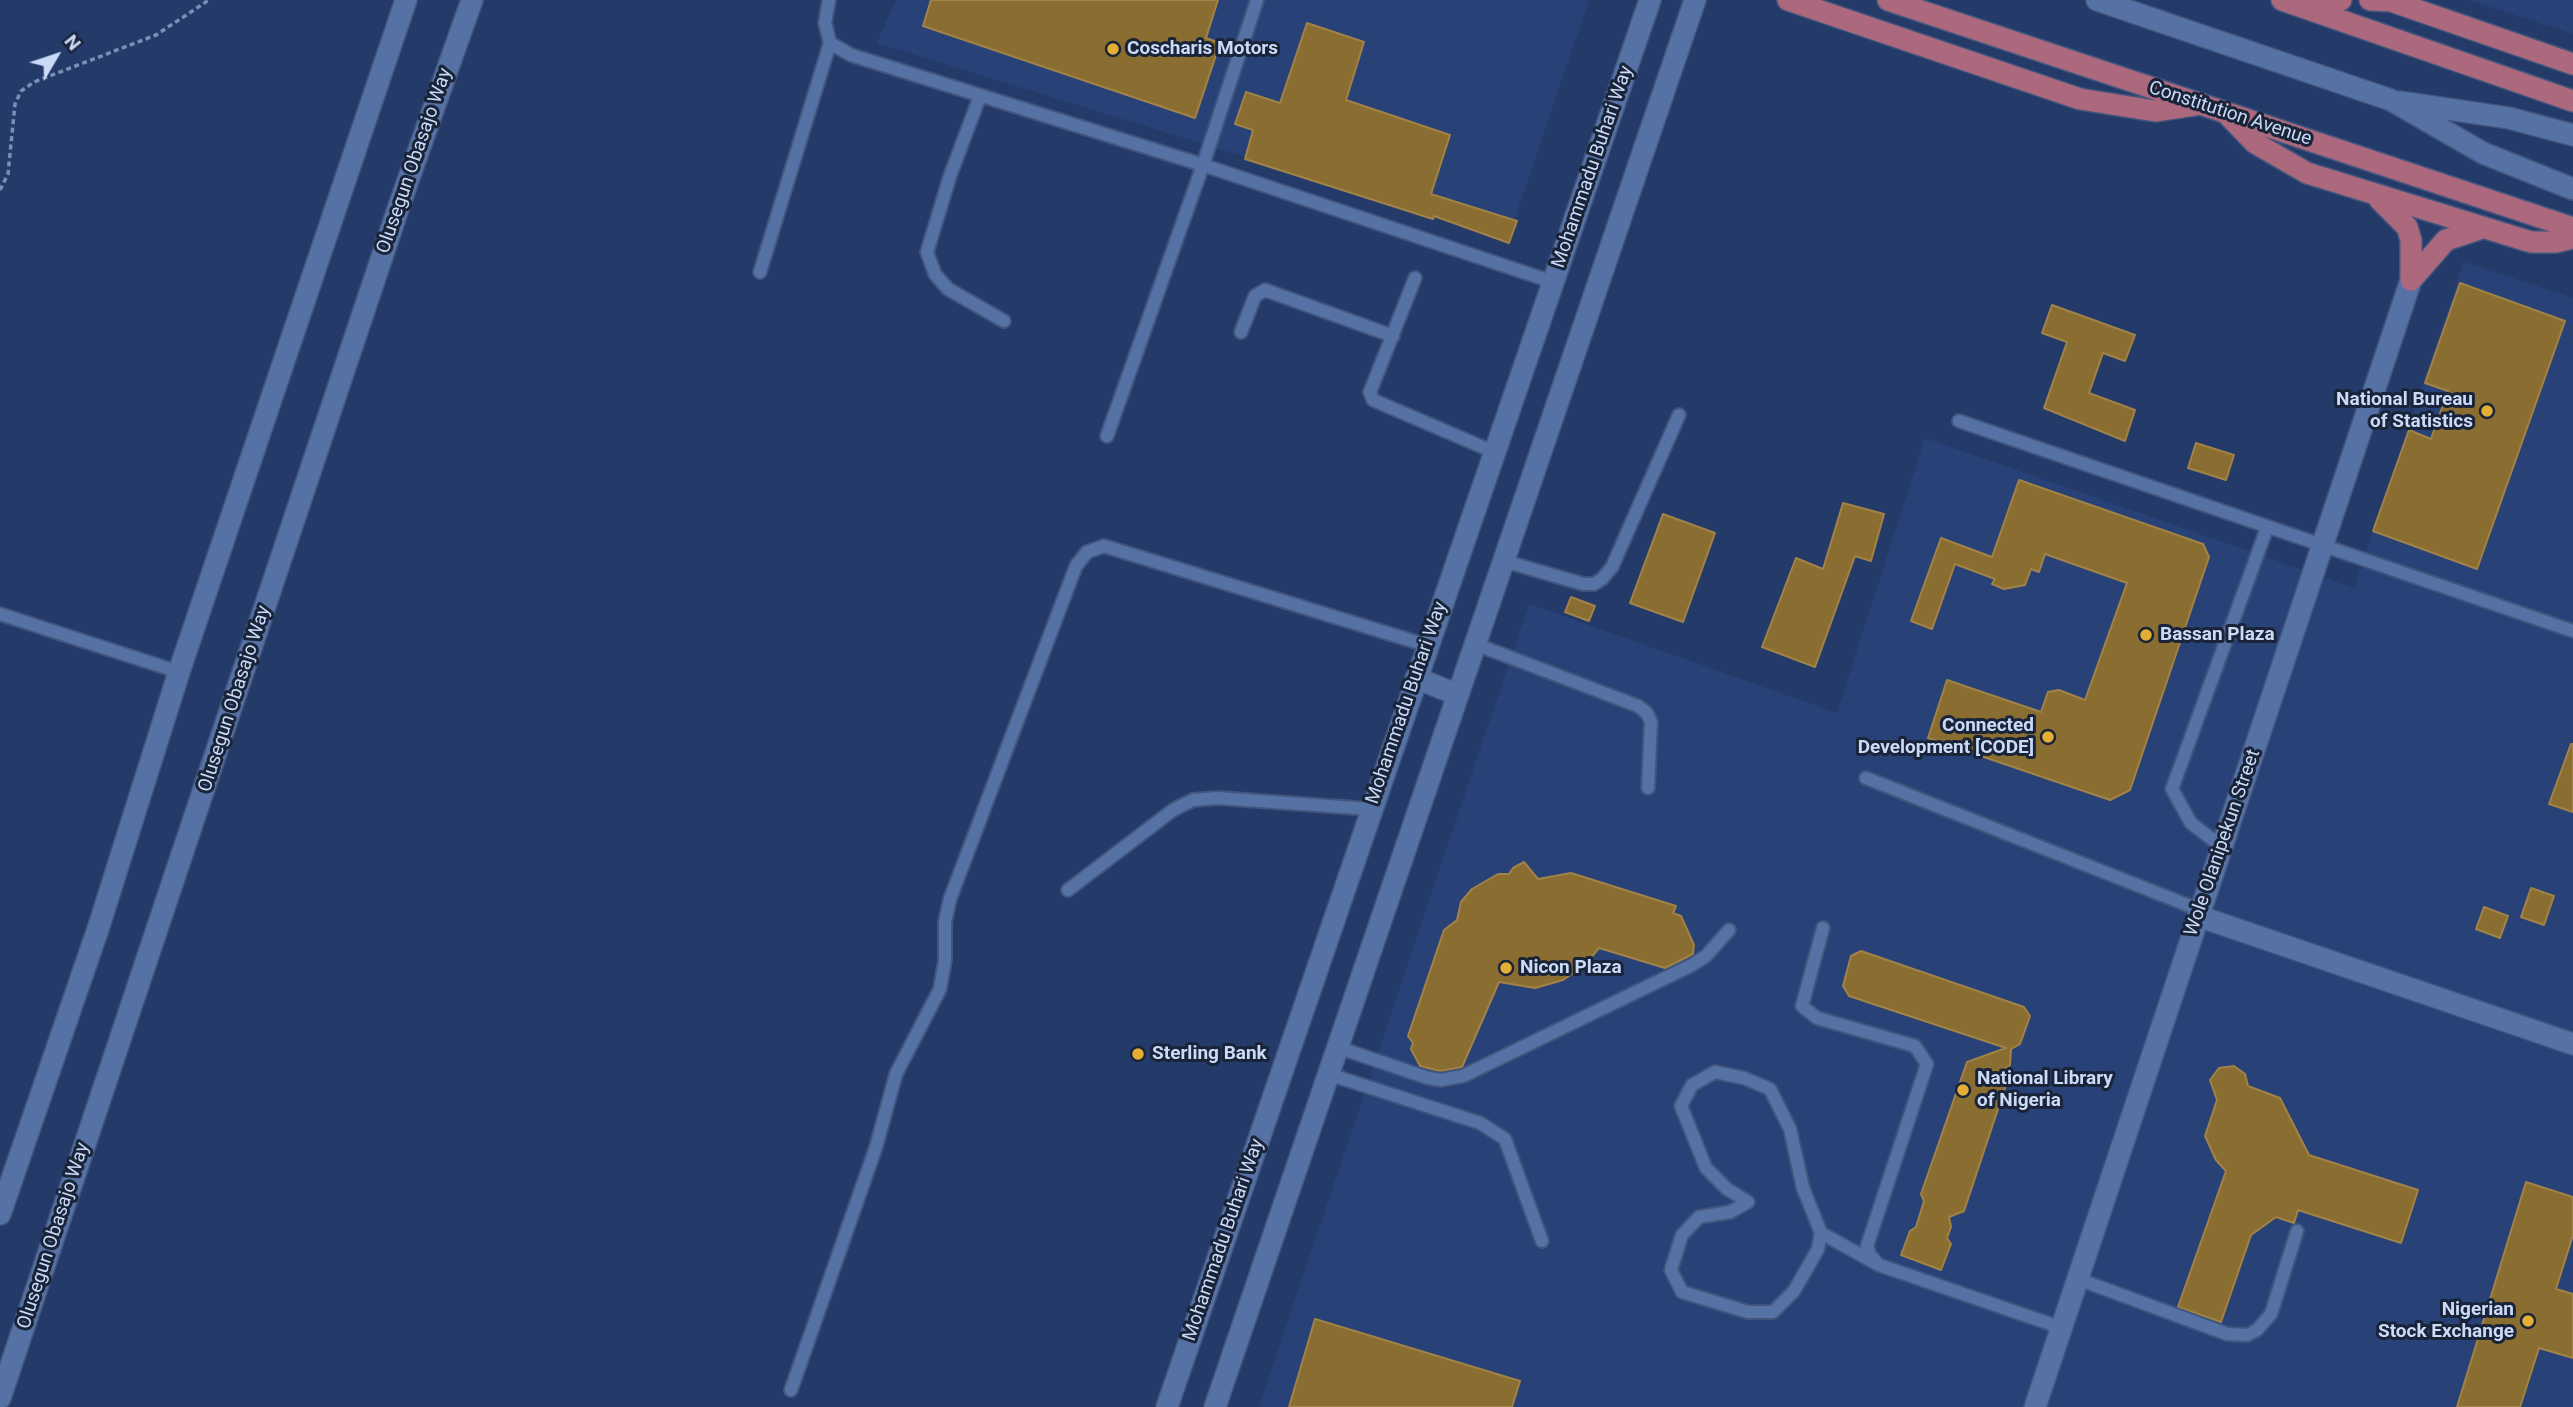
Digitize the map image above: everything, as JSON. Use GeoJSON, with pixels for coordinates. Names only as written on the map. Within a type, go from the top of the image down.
{"type":"FeatureCollection","features":[{"type":"Feature","properties":{"kind":"main road"},"geometry":{"type":"LineString","coordinates":[[0,1214],[99,926],[178,672],[406,0]]}},
{"type":"Feature","properties":{"kind":"main road","name":"Olusegun Obasajo Way"},"geometry":{"type":"LineString","coordinates":[[0,1398],[399,206],[472,0]]}},
{"type":"Feature","properties":{"kind":"main road","name":"Mohammadu Buhari Way"},"geometry":{"type":"LineString","coordinates":[[1167,1407],[1370,809],[1429,646],[1650,0]]}},
{"type":"Feature","properties":{"kind":"main road"},"geometry":{"type":"LineString","coordinates":[[1215,1407],[1695,0]]}},
{"type":"Feature","properties":{"kind":"main road"},"geometry":{"type":"LineString","coordinates":[[1788,0],[2080,99],[2155,111],[2199,104]]}},
{"type":"Feature","properties":{"kind":"main road","name":"Constitution Avenue"},"geometry":{"type":"LineString","coordinates":[[1888,0],[2573,228]]}},
{"type":"Feature","properties":{"kind":"main road"},"geometry":{"type":"LineString","coordinates":[[2097,0],[2391,100],[2509,118],[2573,135]]}},
{"type":"Feature","properties":{"kind":"main road"},"geometry":{"type":"LineString","coordinates":[[2287,2],[2342,0]]}},
{"type":"Feature","properties":{"kind":"main road"},"geometry":{"type":"LineString","coordinates":[[2370,0],[2391,1],[2573,64]]}},
{"type":"Feature","properties":{"kind":"main road"},"geometry":{"type":"LineString","coordinates":[[2287,2],[2573,100]]}},
{"type":"Feature","properties":{"kind":"main road"},"geometry":{"type":"LineString","coordinates":[[2391,100],[2483,153],[2573,189]]}},
{"type":"Feature","properties":{"kind":"main road"},"geometry":{"type":"LineString","coordinates":[[2226,112],[2255,143],[2306,173],[2479,229],[2531,242],[2556,242],[2573,238]]}},
{"type":"Feature","properties":{"kind":"main road"},"geometry":{"type":"LineString","coordinates":[[2374,194],[2407,227],[2411,240],[2411,280]]}},
{"type":"Feature","properties":{"kind":"main road"},"geometry":{"type":"LineString","coordinates":[[2411,280],[2446,240],[2479,229]]}},
{"type":"Feature","properties":{"kind":"main road","name":"Wole Olanipekun Street"},"geometry":{"type":"LineString","coordinates":[[2035,1407],[2411,280]]}},
{"type":"Feature","properties":{"kind":"main road"},"geometry":{"type":"LineString","coordinates":[[1416,678],[1458,695]]}},
{"type":"Feature","properties":{"kind":"main road"},"geometry":{"type":"LineString","coordinates":[[2199,913],[2573,1044]]}},
{"type":"Feature","properties":{"kind":"lane"},"geometry":{"type":"LineString","coordinates":[[760,272],[830,43],[825,23],[829,0]]}},
{"type":"Feature","properties":{"kind":"lane"},"geometry":{"type":"LineString","coordinates":[[1107,436],[1203,165],[1257,0]]}},
{"type":"Feature","properties":{"kind":"lane"},"geometry":{"type":"LineString","coordinates":[[830,43],[851,55],[1203,165],[1553,282]]}},
{"type":"Feature","properties":{"kind":"lane"},"geometry":{"type":"LineString","coordinates":[[980,96],[927,252],[935,274],[948,289],[1004,321]]}},
{"type":"Feature","properties":{"kind":"lane"},"geometry":{"type":"LineString","coordinates":[[1415,278],[1370,392],[1373,400],[1494,452]]}},
{"type":"Feature","properties":{"kind":"lane"},"geometry":{"type":"LineString","coordinates":[[1241,332],[1255,296],[1265,290],[1393,336]]}},
{"type":"Feature","properties":{"kind":"lane"},"geometry":{"type":"LineString","coordinates":[[1504,561],[1583,584],[1594,584],[1602,579],[1623,542],[1679,415]]}},
{"type":"Feature","properties":{"kind":"lane"},"geometry":{"type":"LineString","coordinates":[[1959,421],[2323,548],[2573,631]]}},
{"type":"Feature","properties":{"kind":"lane"},"geometry":{"type":"LineString","coordinates":[[2222,847],[2191,823],[2172,789],[2267,528]]}},
{"type":"Feature","properties":{"kind":"lane"},"geometry":{"type":"LineString","coordinates":[[791,1390],[876,1147],[896,1074],[940,989],[945,960],[945,922],[950,899],[1076,566],[1087,551],[1104,546],[1429,646]]}},
{"type":"Feature","properties":{"kind":"lane"},"geometry":{"type":"LineString","coordinates":[[0,614],[178,672]]}},
{"type":"Feature","properties":{"kind":"lane"},"geometry":{"type":"LineString","coordinates":[[1475,645],[1638,706],[1647,713],[1651,722],[1648,788]]}},
{"type":"Feature","properties":{"kind":"lane"},"geometry":{"type":"LineString","coordinates":[[1866,778],[2199,913]]}},
{"type":"Feature","properties":{"kind":"lane"},"geometry":{"type":"LineString","coordinates":[[1068,890],[1173,810],[1193,800],[1219,798],[1370,809]]}},
{"type":"Feature","properties":{"kind":"lane"},"geometry":{"type":"LineString","coordinates":[[1823,928],[1802,1006],[1817,1018],[1916,1046],[1927,1064],[1867,1246],[1870,1255],[1879,1265]]}},
{"type":"Feature","properties":{"kind":"lane"},"geometry":{"type":"LineString","coordinates":[[1338,1047],[1428,1078],[1441,1080],[1463,1076],[1692,965],[1718,945],[1729,930]]}},
{"type":"Feature","properties":{"kind":"lane"},"geometry":{"type":"LineString","coordinates":[[1821,1233],[1818,1249],[1794,1291],[1773,1312],[1748,1311],[1682,1292],[1671,1270],[1682,1235],[1699,1217],[1730,1212],[1748,1202],[1727,1189],[1706,1168],[1681,1106],[1692,1085],[1715,1072],[1744,1078],[1769,1089],[1790,1129],[1803,1188],[1821,1233],[1879,1265],[2062,1328]]}},
{"type":"Feature","properties":{"kind":"lane"},"geometry":{"type":"LineString","coordinates":[[1328,1074],[1480,1124],[1505,1139],[1542,1241]]}},
{"type":"Feature","properties":{"kind":"lane"},"geometry":{"type":"LineString","coordinates":[[2078,1279],[2227,1334],[2247,1335],[2257,1330],[2271,1314],[2297,1231]]}},
{"type":"Feature","properties":{"kind":"path"},"geometry":{"type":"LineString","coordinates":[[0,190],[8,173],[15,104],[21,91],[34,82],[156,35],[209,0]]}},
{"type":"Feature","properties":{"kind":"shaded area"},"geometry":{"type":"Polygon","coordinates":[[[896,0],[1589,0],[1508,238],[877,43],[896,0]]]}},
{"type":"Feature","properties":{"kind":"shaded area"},"geometry":{"type":"Polygon","coordinates":[[[2469,0],[2573,0],[2573,34],[2469,0]]]}},
{"type":"Feature","properties":{"kind":"shaded area"},"geometry":{"type":"Polygon","coordinates":[[[2464,262],[2573,298],[2573,1407],[1259,1407],[1529,604],[1837,713],[1925,438],[2354,588],[2464,262]]]}},
{"type":"Feature","properties":{"kind":"building"},"geometry":{"type":"Polygon","coordinates":[[[931,0],[1218,0],[1206,38],[1220,43],[1195,118],[923,26],[931,0]]]}},
{"type":"Feature","properties":{"kind":"building"},"geometry":{"type":"Polygon","coordinates":[[[1307,23],[1364,42],[1346,100],[1450,135],[1431,194],[1517,221],[1509,243],[1434,216],[1433,219],[1245,159],[1253,130],[1235,124],[1246,92],[1280,103],[1307,23]]]}},
{"type":"Feature","properties":{"kind":"building","name":"National Bureau of Statistics"},"geometry":{"type":"Polygon","coordinates":[[[2460,283],[2565,321],[2477,569],[2373,531],[2409,430],[2431,439],[2448,391],[2425,383],[2460,283]]]}},
{"type":"Feature","properties":{"kind":"building"},"geometry":{"type":"Polygon","coordinates":[[[2052,305],[2135,335],[2125,361],[2103,353],[2089,393],[2135,410],[2125,441],[2044,408],[2067,342],[2042,333],[2052,305]]]}},
{"type":"Feature","properties":{"kind":"building"},"geometry":{"type":"Polygon","coordinates":[[[2196,443],[2234,455],[2226,480],[2188,468],[2196,443]]]}},
{"type":"Feature","properties":{"kind":"building","name":"Bassan Plaza"},"geometry":{"type":"Polygon","coordinates":[[[2019,480],[2203,544],[2209,557],[2130,790],[2110,800],[1928,738],[1947,680],[2041,712],[2048,692],[2059,690],[2085,700],[2127,583],[2045,554],[2039,572],[2031,569],[2025,585],[2004,589],[1992,584],[1995,579],[1955,564],[1932,629],[1911,621],[1941,538],[1992,557],[2019,480]]]}},
{"type":"Feature","properties":{"kind":"building"},"geometry":{"type":"Polygon","coordinates":[[[1843,503],[1884,514],[1871,561],[1855,556],[1815,667],[1762,647],[1796,558],[1823,569],[1843,503]]]}},
{"type":"Feature","properties":{"kind":"building"},"geometry":{"type":"Polygon","coordinates":[[[1663,514],[1715,533],[1683,622],[1630,603],[1663,514]]]}},
{"type":"Feature","properties":{"kind":"building"},"geometry":{"type":"Polygon","coordinates":[[[1571,597],[1595,606],[1589,621],[1565,612],[1571,597]]]}},
{"type":"Feature","properties":{"kind":"building"},"geometry":{"type":"Polygon","coordinates":[[[2573,744],[2573,812],[2549,804],[2573,744]]]}},
{"type":"Feature","properties":{"kind":"building","name":"Nicon Plaza"},"geometry":{"type":"Polygon","coordinates":[[[1524,862],[1538,879],[1571,873],[1676,906],[1673,913],[1681,916],[1694,945],[1693,954],[1665,968],[1599,948],[1584,966],[1563,980],[1535,988],[1499,982],[1462,1067],[1440,1071],[1420,1066],[1408,1036],[1444,930],[1457,920],[1461,902],[1472,889],[1498,874],[1509,874],[1513,868],[1524,862]]]}},
{"type":"Feature","properties":{"kind":"building"},"geometry":{"type":"Polygon","coordinates":[[[2531,888],[2554,896],[2544,925],[2521,917],[2531,888]]]}},
{"type":"Feature","properties":{"kind":"building"},"geometry":{"type":"Polygon","coordinates":[[[2484,907],[2508,916],[2500,938],[2476,929],[2484,907]]]}},
{"type":"Feature","properties":{"kind":"building"},"geometry":{"type":"Polygon","coordinates":[[[1861,951],[2024,1007],[2030,1016],[2020,1044],[2011,1049],[2010,1065],[2004,1069],[2008,1079],[1964,1211],[1949,1217],[1951,1227],[1947,1238],[1951,1244],[1941,1270],[1901,1255],[1910,1231],[1916,1227],[1924,1201],[1921,1194],[1967,1062],[2006,1048],[1849,996],[1843,986],[1851,956],[1861,951]]]}},
{"type":"Feature","properties":{"kind":"building"},"geometry":{"type":"Polygon","coordinates":[[[2234,1066],[2245,1074],[2248,1086],[2280,1098],[2309,1155],[2418,1190],[2401,1243],[2298,1210],[2294,1223],[2276,1217],[2251,1235],[2221,1322],[2178,1307],[2226,1171],[2216,1160],[2205,1136],[2217,1100],[2210,1080],[2219,1068],[2234,1066]]]}},
{"type":"Feature","properties":{"kind":"building","name":"Nigerian Stock Exchange"},"geometry":{"type":"Polygon","coordinates":[[[2526,1182],[2573,1197],[2573,1235],[2556,1289],[2573,1294],[2573,1358],[2539,1348],[2520,1407],[2457,1407],[2526,1182]]]}},
{"type":"Feature","properties":{"kind":"building"},"geometry":{"type":"Polygon","coordinates":[[[1315,1319],[1520,1381],[1512,1407],[1289,1407],[1315,1319]]]}},
{"type":"Feature","properties":{"kind":"place","name":"Coscharis Motors"},"geometry":{"type":"Point","coordinates":[1113,49]}},
{"type":"Feature","properties":{"kind":"place","name":"National Bureau of Statistics"},"geometry":{"type":"Point","coordinates":[2487,411]}},
{"type":"Feature","properties":{"kind":"place","name":"Bassan Plaza"},"geometry":{"type":"Point","coordinates":[2146,635]}},
{"type":"Feature","properties":{"kind":"place","name":"Connected Development [CODE]"},"geometry":{"type":"Point","coordinates":[2048,737]}},
{"type":"Feature","properties":{"kind":"place","name":"Nicon Plaza"},"geometry":{"type":"Point","coordinates":[1506,968]}},
{"type":"Feature","properties":{"kind":"place","name":"Sterling Bank"},"geometry":{"type":"Point","coordinates":[1138,1054]}},
{"type":"Feature","properties":{"kind":"place","name":"National Library of Nigeria"},"geometry":{"type":"Point","coordinates":[1963,1090]}},
{"type":"Feature","properties":{"kind":"place","name":"Nigerian Stock Exchange"},"geometry":{"type":"Point","coordinates":[2528,1321]}}]}
